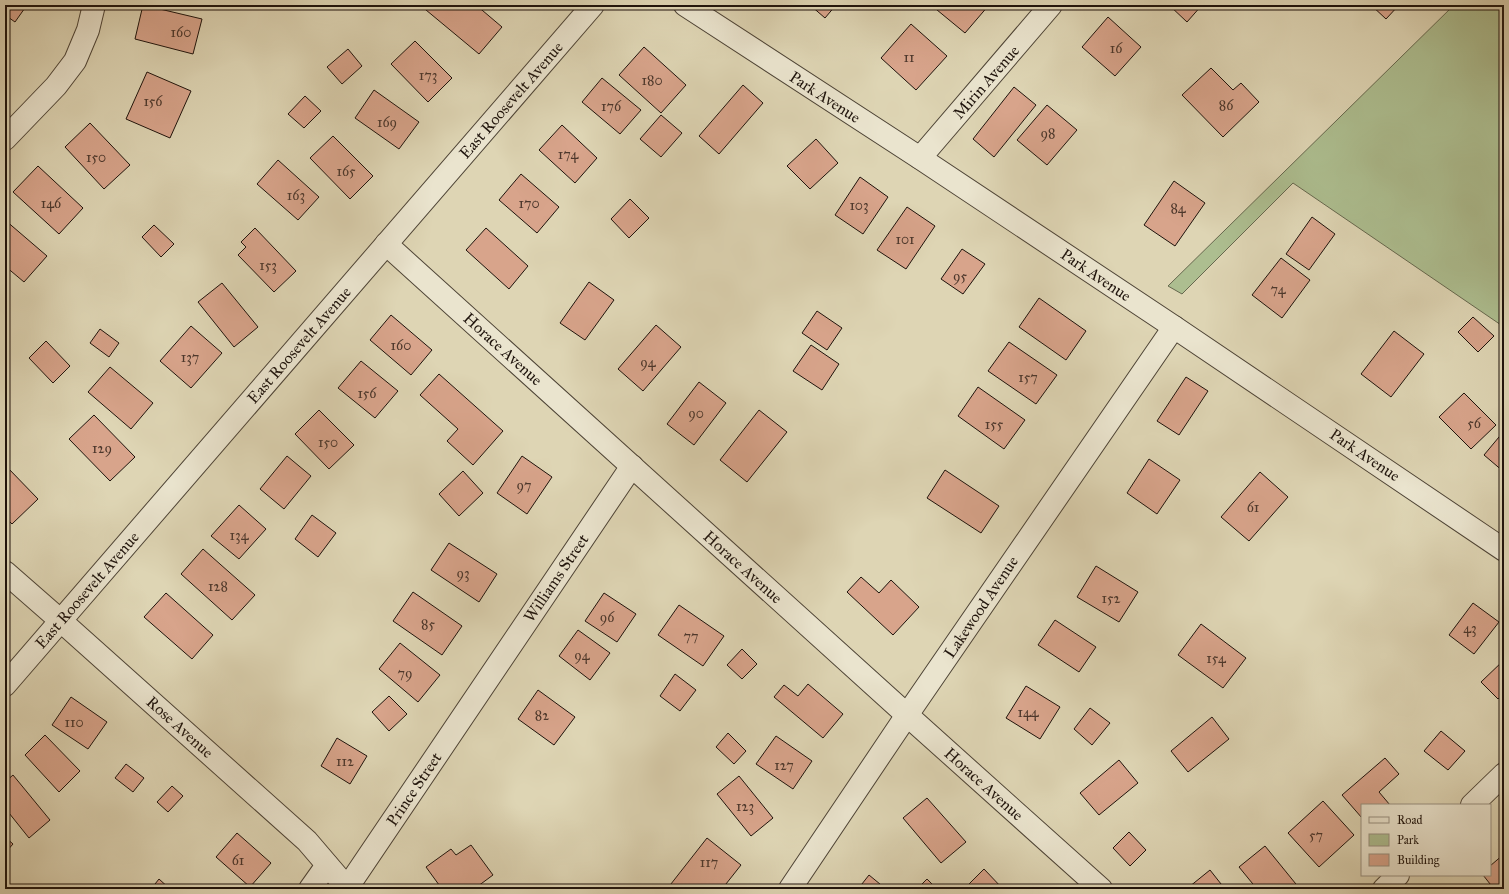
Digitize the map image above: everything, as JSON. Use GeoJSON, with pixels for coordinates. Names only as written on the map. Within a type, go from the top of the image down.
{"type":"FeatureCollection","features":[{"type":"Feature","properties":{"kind":"street"},"geometry":{"type":"LineString","coordinates":[[5,139],[56,86],[75,62],[88,30],[94,5]]}},
{"type":"Feature","properties":{"kind":"street","name":"East Roosevelt Avenue"},"geometry":{"type":"LineString","coordinates":[[5,685],[593,5]]}},
{"type":"Feature","properties":{"kind":"street","name":"Park Avenue"},"geometry":{"type":"LineString","coordinates":[[685,5],[920,158],[1174,327],[1504,550]]}},
{"type":"Feature","properties":{"kind":"street","name":"Mirin Avenue"},"geometry":{"type":"LineString","coordinates":[[920,158],[1051,5]]}},
{"type":"Feature","properties":{"kind":"street","name":"Horace Avenue"},"geometry":{"type":"LineString","coordinates":[[386,244],[1101,889]]}},
{"type":"Feature","properties":{"kind":"street","name":"Lakewood Avenue"},"geometry":{"type":"LineString","coordinates":[[790,889],[907,715],[1174,327]]}},
{"type":"Feature","properties":{"kind":"street","name":"Williams Street"},"geometry":{"type":"LineString","coordinates":[[481,690],[632,466]]}},
{"type":"Feature","properties":{"kind":"street","name":"Rose Avenue"},"geometry":{"type":"LineString","coordinates":[[5,572],[307,841],[347,888]]}},
{"type":"Feature","properties":{"kind":"street","name":"Prince Street"},"geometry":{"type":"LineString","coordinates":[[347,888],[481,690]]}},
{"type":"Feature","properties":{"kind":"street"},"geometry":{"type":"LineString","coordinates":[[1473,804],[1504,774]]}},
{"type":"Feature","properties":{"kind":"street"},"geometry":{"type":"LineString","coordinates":[[310,889],[327,865]]}},
{"type":"Feature","properties":{"kind":"street"},"geometry":{"type":"LineString","coordinates":[[1384,889],[1397,876]]}},
{"type":"Feature","properties":{"kind":"green space"},"geometry":{"type":"Polygon","coordinates":[[[1454,5],[1504,5],[1504,327],[1293,183],[1182,294],[1168,286],[1454,5]]]}},
{"type":"Feature","properties":{"kind":"building"},"geometry":{"type":"Polygon","coordinates":[[[5,5],[27,5],[15,22],[5,15],[5,5]]]}},
{"type":"Feature","properties":{"kind":"building"},"geometry":{"type":"Polygon","coordinates":[[[143,5],[202,19],[193,54],[135,39],[143,5]]]}},
{"type":"Feature","properties":{"kind":"building"},"geometry":{"type":"Polygon","coordinates":[[[420,5],[476,5],[502,27],[479,54],[420,5]]]}},
{"type":"Feature","properties":{"kind":"building"},"geometry":{"type":"Polygon","coordinates":[[[810,5],[836,5],[825,18],[810,5]]]}},
{"type":"Feature","properties":{"kind":"building"},"geometry":{"type":"Polygon","coordinates":[[[931,5],[989,5],[965,33],[931,5]]]}},
{"type":"Feature","properties":{"kind":"building"},"geometry":{"type":"Polygon","coordinates":[[[1169,5],[1202,5],[1187,22],[1169,5]]]}},
{"type":"Feature","properties":{"kind":"building"},"geometry":{"type":"Polygon","coordinates":[[[1371,5],[1399,5],[1386,19],[1371,5]]]}},
{"type":"Feature","properties":{"kind":"building"},"geometry":{"type":"Polygon","coordinates":[[[1108,17],[1141,47],[1115,76],[1082,47],[1108,17]]]}},
{"type":"Feature","properties":{"kind":"building"},"geometry":{"type":"Polygon","coordinates":[[[911,24],[947,56],[916,90],[881,58],[911,24]]]}},
{"type":"Feature","properties":{"kind":"building"},"geometry":{"type":"Polygon","coordinates":[[[415,41],[452,78],[428,102],[391,64],[415,41]]]}},
{"type":"Feature","properties":{"kind":"building"},"geometry":{"type":"Polygon","coordinates":[[[644,47],[686,85],[661,113],[619,75],[644,47]]]}},
{"type":"Feature","properties":{"kind":"building"},"geometry":{"type":"Polygon","coordinates":[[[348,49],[362,66],[342,84],[327,67],[348,49]]]}},
{"type":"Feature","properties":{"kind":"building"},"geometry":{"type":"Polygon","coordinates":[[[1211,68],[1233,90],[1241,83],[1259,102],[1223,137],[1182,95],[1211,68]]]}},
{"type":"Feature","properties":{"kind":"building"},"geometry":{"type":"Polygon","coordinates":[[[147,72],[191,91],[170,138],[126,119],[147,72]]]}},
{"type":"Feature","properties":{"kind":"building"},"geometry":{"type":"Polygon","coordinates":[[[602,78],[641,110],[620,134],[582,102],[602,78]]]}},
{"type":"Feature","properties":{"kind":"building"},"geometry":{"type":"Polygon","coordinates":[[[743,85],[763,103],[719,154],[699,136],[743,85]]]}},
{"type":"Feature","properties":{"kind":"building"},"geometry":{"type":"Polygon","coordinates":[[[1014,87],[1036,105],[994,157],[973,139],[1014,87]]]}},
{"type":"Feature","properties":{"kind":"building"},"geometry":{"type":"Polygon","coordinates":[[[374,90],[419,122],[399,149],[355,118],[374,90]]]}},
{"type":"Feature","properties":{"kind":"building"},"geometry":{"type":"Polygon","coordinates":[[[305,96],[321,111],[304,128],[288,114],[305,96]]]}},
{"type":"Feature","properties":{"kind":"building"},"geometry":{"type":"Polygon","coordinates":[[[1047,105],[1077,130],[1047,165],[1017,140],[1047,105]]]}},
{"type":"Feature","properties":{"kind":"building"},"geometry":{"type":"Polygon","coordinates":[[[661,115],[682,133],[661,157],[640,139],[661,115]]]}},
{"type":"Feature","properties":{"kind":"building"},"geometry":{"type":"Polygon","coordinates":[[[90,123],[130,165],[104,189],[65,147],[90,123]]]}},
{"type":"Feature","properties":{"kind":"building"},"geometry":{"type":"Polygon","coordinates":[[[562,125],[597,158],[575,183],[539,150],[562,125]]]}},
{"type":"Feature","properties":{"kind":"building"},"geometry":{"type":"Polygon","coordinates":[[[333,136],[373,176],[350,199],[310,158],[333,136]]]}},
{"type":"Feature","properties":{"kind":"building"},"geometry":{"type":"Polygon","coordinates":[[[816,139],[838,163],[810,189],[787,166],[816,139]]]}},
{"type":"Feature","properties":{"kind":"building"},"geometry":{"type":"Polygon","coordinates":[[[278,160],[319,197],[298,220],[257,184],[278,160]]]}},
{"type":"Feature","properties":{"kind":"building"},"geometry":{"type":"Polygon","coordinates":[[[38,166],[83,208],[59,234],[13,192],[38,166]]]}},
{"type":"Feature","properties":{"kind":"building"},"geometry":{"type":"Polygon","coordinates":[[[521,174],[559,207],[537,233],[499,200],[521,174]]]}},
{"type":"Feature","properties":{"kind":"building"},"geometry":{"type":"Polygon","coordinates":[[[860,177],[888,197],[863,234],[835,215],[860,177]]]}},
{"type":"Feature","properties":{"kind":"building"},"geometry":{"type":"Polygon","coordinates":[[[1174,181],[1205,203],[1175,246],[1144,225],[1174,181]]]}},
{"type":"Feature","properties":{"kind":"building"},"geometry":{"type":"Polygon","coordinates":[[[630,199],[649,218],[629,238],[611,219],[630,199]]]}},
{"type":"Feature","properties":{"kind":"building"},"geometry":{"type":"Polygon","coordinates":[[[907,207],[935,226],[906,269],[877,250],[907,207]]]}},
{"type":"Feature","properties":{"kind":"building"},"geometry":{"type":"Polygon","coordinates":[[[1312,217],[1335,234],[1309,270],[1286,254],[1312,217]]]}},
{"type":"Feature","properties":{"kind":"building"},"geometry":{"type":"Polygon","coordinates":[[[5,220],[47,256],[24,282],[5,266],[5,220]]]}},
{"type":"Feature","properties":{"kind":"building"},"geometry":{"type":"Polygon","coordinates":[[[154,225],[174,244],[161,257],[142,237],[154,225]]]}},
{"type":"Feature","properties":{"kind":"building"},"geometry":{"type":"Polygon","coordinates":[[[255,228],[296,271],[274,292],[238,255],[246,247],[241,242],[255,228]]]}},
{"type":"Feature","properties":{"kind":"building"},"geometry":{"type":"Polygon","coordinates":[[[486,228],[528,266],[509,289],[466,250],[486,228]]]}},
{"type":"Feature","properties":{"kind":"building"},"geometry":{"type":"Polygon","coordinates":[[[962,249],[985,264],[963,294],[941,279],[962,249]]]}},
{"type":"Feature","properties":{"kind":"building"},"geometry":{"type":"Polygon","coordinates":[[[1281,258],[1310,280],[1282,318],[1252,295],[1281,258]]]}},
{"type":"Feature","properties":{"kind":"building"},"geometry":{"type":"Polygon","coordinates":[[[589,282],[614,300],[585,340],[560,323],[589,282]]]}},
{"type":"Feature","properties":{"kind":"building"},"geometry":{"type":"Polygon","coordinates":[[[222,283],[258,327],[234,347],[198,302],[222,283]]]}},
{"type":"Feature","properties":{"kind":"building"},"geometry":{"type":"Polygon","coordinates":[[[1039,298],[1086,331],[1066,360],[1019,327],[1039,298]]]}},
{"type":"Feature","properties":{"kind":"building"},"geometry":{"type":"Polygon","coordinates":[[[817,311],[842,328],[827,350],[802,333],[817,311]]]}},
{"type":"Feature","properties":{"kind":"building"},"geometry":{"type":"Polygon","coordinates":[[[391,315],[432,350],[411,375],[370,340],[391,315]]]}},
{"type":"Feature","properties":{"kind":"building"},"geometry":{"type":"Polygon","coordinates":[[[1473,317],[1494,336],[1478,352],[1458,332],[1473,317]]]}},
{"type":"Feature","properties":{"kind":"building"},"geometry":{"type":"Polygon","coordinates":[[[656,325],[681,347],[643,391],[618,369],[656,325]]]}},
{"type":"Feature","properties":{"kind":"building"},"geometry":{"type":"Polygon","coordinates":[[[191,326],[222,353],[191,388],[160,361],[191,326]]]}},
{"type":"Feature","properties":{"kind":"building"},"geometry":{"type":"Polygon","coordinates":[[[100,329],[119,343],[109,357],[90,343],[100,329]]]}},
{"type":"Feature","properties":{"kind":"building"},"geometry":{"type":"Polygon","coordinates":[[[1394,331],[1424,354],[1391,397],[1361,374],[1394,331]]]}},
{"type":"Feature","properties":{"kind":"building"},"geometry":{"type":"Polygon","coordinates":[[[46,341],[70,366],[53,383],[29,358],[46,341]]]}},
{"type":"Feature","properties":{"kind":"building"},"geometry":{"type":"Polygon","coordinates":[[[1009,342],[1057,375],[1036,404],[988,371],[1009,342]]]}},
{"type":"Feature","properties":{"kind":"building"},"geometry":{"type":"Polygon","coordinates":[[[811,345],[839,364],[822,390],[793,371],[811,345]]]}},
{"type":"Feature","properties":{"kind":"building"},"geometry":{"type":"Polygon","coordinates":[[[361,361],[398,391],[375,418],[338,388],[361,361]]]}},
{"type":"Feature","properties":{"kind":"building"},"geometry":{"type":"Polygon","coordinates":[[[110,367],[153,403],[131,429],[88,392],[110,367]]]}},
{"type":"Feature","properties":{"kind":"building"},"geometry":{"type":"Polygon","coordinates":[[[439,374],[503,431],[473,465],[447,441],[458,429],[420,395],[439,374]]]}},
{"type":"Feature","properties":{"kind":"building"},"geometry":{"type":"Polygon","coordinates":[[[1186,377],[1208,391],[1179,435],[1157,421],[1186,377]]]}},
{"type":"Feature","properties":{"kind":"building"},"geometry":{"type":"Polygon","coordinates":[[[699,382],[726,403],[694,445],[667,424],[699,382]]]}},
{"type":"Feature","properties":{"kind":"building"},"geometry":{"type":"Polygon","coordinates":[[[978,387],[1025,420],[1004,449],[958,416],[978,387]]]}},
{"type":"Feature","properties":{"kind":"building"},"geometry":{"type":"Polygon","coordinates":[[[1464,393],[1496,425],[1471,449],[1439,417],[1464,393]]]}},
{"type":"Feature","properties":{"kind":"building"},"geometry":{"type":"Polygon","coordinates":[[[319,410],[354,445],[329,469],[295,434],[319,410]]]}},
{"type":"Feature","properties":{"kind":"building"},"geometry":{"type":"Polygon","coordinates":[[[759,410],[787,432],[747,482],[720,460],[759,410]]]}},
{"type":"Feature","properties":{"kind":"building"},"geometry":{"type":"Polygon","coordinates":[[[94,415],[135,457],[110,481],[69,439],[94,415]]]}},
{"type":"Feature","properties":{"kind":"building"},"geometry":{"type":"Polygon","coordinates":[[[1504,431],[1504,472],[1484,455],[1504,431]]]}},
{"type":"Feature","properties":{"kind":"building"},"geometry":{"type":"Polygon","coordinates":[[[287,456],[311,476],[284,509],[260,489],[287,456]]]}},
{"type":"Feature","properties":{"kind":"building"},"geometry":{"type":"Polygon","coordinates":[[[522,456],[552,477],[527,514],[497,493],[522,456]]]}},
{"type":"Feature","properties":{"kind":"building"},"geometry":{"type":"Polygon","coordinates":[[[1149,459],[1180,480],[1157,514],[1127,493],[1149,459]]]}},
{"type":"Feature","properties":{"kind":"building"},"geometry":{"type":"Polygon","coordinates":[[[7,467],[38,499],[12,524],[5,517],[5,469],[7,467]]]}},
{"type":"Feature","properties":{"kind":"building"},"geometry":{"type":"Polygon","coordinates":[[[945,470],[999,506],[981,533],[927,498],[945,470]]]}},
{"type":"Feature","properties":{"kind":"building"},"geometry":{"type":"Polygon","coordinates":[[[463,471],[483,493],[459,516],[439,494],[463,471]]]}},
{"type":"Feature","properties":{"kind":"building"},"geometry":{"type":"Polygon","coordinates":[[[1260,472],[1288,497],[1249,541],[1221,517],[1260,472]]]}},
{"type":"Feature","properties":{"kind":"building"},"geometry":{"type":"Polygon","coordinates":[[[239,505],[266,529],[239,559],[211,536],[239,505]]]}},
{"type":"Feature","properties":{"kind":"building"},"geometry":{"type":"Polygon","coordinates":[[[312,515],[336,533],[318,557],[295,539],[312,515]]]}},
{"type":"Feature","properties":{"kind":"building"},"geometry":{"type":"Polygon","coordinates":[[[449,543],[497,574],[479,602],[431,570],[449,543]]]}},
{"type":"Feature","properties":{"kind":"building"},"geometry":{"type":"Polygon","coordinates":[[[203,549],[255,595],[232,620],[181,574],[203,549]]]}},
{"type":"Feature","properties":{"kind":"building"},"geometry":{"type":"Polygon","coordinates":[[[1096,566],[1138,592],[1119,622],[1077,597],[1096,566]]]}},
{"type":"Feature","properties":{"kind":"building"},"geometry":{"type":"Polygon","coordinates":[[[861,577],[879,593],[891,580],[919,607],[893,635],[847,592],[861,577]]]}},
{"type":"Feature","properties":{"kind":"building"},"geometry":{"type":"Polygon","coordinates":[[[413,592],[462,626],[442,655],[393,621],[413,592]]]}},
{"type":"Feature","properties":{"kind":"building"},"geometry":{"type":"Polygon","coordinates":[[[166,593],[213,635],[192,659],[144,617],[166,593]]]}},
{"type":"Feature","properties":{"kind":"building"},"geometry":{"type":"Polygon","coordinates":[[[604,593],[636,614],[617,642],[585,621],[604,593]]]}},
{"type":"Feature","properties":{"kind":"building"},"geometry":{"type":"Polygon","coordinates":[[[1473,603],[1499,622],[1474,654],[1449,635],[1473,603]]]}},
{"type":"Feature","properties":{"kind":"building"},"geometry":{"type":"Polygon","coordinates":[[[679,605],[724,636],[703,666],[658,635],[679,605]]]}},
{"type":"Feature","properties":{"kind":"building"},"geometry":{"type":"Polygon","coordinates":[[[1055,620],[1096,647],[1079,672],[1038,645],[1055,620]]]}},
{"type":"Feature","properties":{"kind":"building"},"geometry":{"type":"Polygon","coordinates":[[[1201,624],[1246,658],[1223,688],[1178,655],[1201,624]]]}},
{"type":"Feature","properties":{"kind":"building"},"geometry":{"type":"Polygon","coordinates":[[[578,630],[610,653],[590,680],[559,656],[578,630]]]}},
{"type":"Feature","properties":{"kind":"building"},"geometry":{"type":"Polygon","coordinates":[[[400,643],[440,675],[418,702],[379,669],[400,643]]]}},
{"type":"Feature","properties":{"kind":"building"},"geometry":{"type":"Polygon","coordinates":[[[742,649],[757,664],[742,679],[727,665],[742,649]]]}},
{"type":"Feature","properties":{"kind":"building"},"geometry":{"type":"Polygon","coordinates":[[[1504,660],[1504,693],[1498,699],[1481,682],[1504,660]]]}},
{"type":"Feature","properties":{"kind":"building"},"geometry":{"type":"Polygon","coordinates":[[[675,674],[696,690],[680,711],[660,696],[675,674]]]}},
{"type":"Feature","properties":{"kind":"building"},"geometry":{"type":"Polygon","coordinates":[[[808,684],[843,714],[823,738],[774,697],[784,685],[798,696],[808,684]]]}},
{"type":"Feature","properties":{"kind":"building"},"geometry":{"type":"Polygon","coordinates":[[[1026,686],[1060,707],[1040,739],[1006,718],[1026,686]]]}},
{"type":"Feature","properties":{"kind":"building"},"geometry":{"type":"Polygon","coordinates":[[[538,690],[575,717],[554,745],[518,719],[538,690]]]}},
{"type":"Feature","properties":{"kind":"building"},"geometry":{"type":"Polygon","coordinates":[[[389,696],[407,714],[389,731],[372,712],[389,696]]]}},
{"type":"Feature","properties":{"kind":"building"},"geometry":{"type":"Polygon","coordinates":[[[71,697],[107,722],[88,749],[52,725],[71,697]]]}},
{"type":"Feature","properties":{"kind":"building"},"geometry":{"type":"Polygon","coordinates":[[[1090,708],[1110,723],[1092,745],[1074,729],[1090,708]]]}},
{"type":"Feature","properties":{"kind":"building"},"geometry":{"type":"Polygon","coordinates":[[[1212,717],[1229,739],[1188,772],[1171,751],[1212,717]]]}},
{"type":"Feature","properties":{"kind":"building"},"geometry":{"type":"Polygon","coordinates":[[[1441,731],[1465,751],[1448,770],[1424,751],[1441,731]]]}},
{"type":"Feature","properties":{"kind":"building"},"geometry":{"type":"Polygon","coordinates":[[[728,733],[746,751],[734,764],[716,747],[728,733]]]}},
{"type":"Feature","properties":{"kind":"building"},"geometry":{"type":"Polygon","coordinates":[[[45,735],[80,771],[59,792],[25,755],[45,735]]]}},
{"type":"Feature","properties":{"kind":"building"},"geometry":{"type":"Polygon","coordinates":[[[776,736],[812,761],[793,789],[756,764],[776,736]]]}},
{"type":"Feature","properties":{"kind":"building"},"geometry":{"type":"Polygon","coordinates":[[[337,738],[367,756],[350,784],[321,766],[337,738]]]}},
{"type":"Feature","properties":{"kind":"building"},"geometry":{"type":"Polygon","coordinates":[[[1385,758],[1399,774],[1379,792],[1389,804],[1361,804],[1361,817],[1342,795],[1385,758]]]}},
{"type":"Feature","properties":{"kind":"building"},"geometry":{"type":"Polygon","coordinates":[[[1119,760],[1138,783],[1099,815],[1080,793],[1119,760]]]}},
{"type":"Feature","properties":{"kind":"building"},"geometry":{"type":"Polygon","coordinates":[[[126,764],[144,778],[133,792],[115,778],[126,764]]]}},
{"type":"Feature","properties":{"kind":"building"},"geometry":{"type":"Polygon","coordinates":[[[13,775],[50,820],[29,838],[5,808],[5,782],[13,775]]]}},
{"type":"Feature","properties":{"kind":"building"},"geometry":{"type":"Polygon","coordinates":[[[739,776],[773,818],[751,836],[717,794],[739,776]]]}},
{"type":"Feature","properties":{"kind":"building"},"geometry":{"type":"Polygon","coordinates":[[[172,786],[183,796],[168,812],[157,802],[172,786]]]}},
{"type":"Feature","properties":{"kind":"building"},"geometry":{"type":"Polygon","coordinates":[[[927,798],[966,842],[941,863],[903,818],[927,798]]]}},
{"type":"Feature","properties":{"kind":"building"},"geometry":{"type":"Polygon","coordinates":[[[1323,801],[1354,835],[1319,867],[1288,833],[1323,801]]]}},
{"type":"Feature","properties":{"kind":"building"},"geometry":{"type":"Polygon","coordinates":[[[1129,832],[1146,850],[1130,866],[1113,848],[1129,832]]]}},
{"type":"Feature","properties":{"kind":"building"},"geometry":{"type":"Polygon","coordinates":[[[237,833],[271,863],[250,887],[216,857],[237,833]]]}},
{"type":"Feature","properties":{"kind":"building"},"geometry":{"type":"Polygon","coordinates":[[[5,837],[13,844],[5,853],[5,837]]]}},
{"type":"Feature","properties":{"kind":"building"},"geometry":{"type":"Polygon","coordinates":[[[707,838],[741,865],[722,889],[667,889],[707,838]]]}},
{"type":"Feature","properties":{"kind":"building"},"geometry":{"type":"Polygon","coordinates":[[[471,845],[493,875],[474,889],[442,889],[426,867],[451,849],[456,855],[471,845]]]}},
{"type":"Feature","properties":{"kind":"building"},"geometry":{"type":"Polygon","coordinates":[[[1265,846],[1300,889],[1257,889],[1239,867],[1265,846]]]}},
{"type":"Feature","properties":{"kind":"building"},"geometry":{"type":"Polygon","coordinates":[[[1504,854],[1504,889],[1494,889],[1484,876],[1491,876],[1491,865],[1504,854]]]}},
{"type":"Feature","properties":{"kind":"building"},"geometry":{"type":"Polygon","coordinates":[[[984,869],[1003,889],[964,889],[984,869]]]}},
{"type":"Feature","properties":{"kind":"building"},"geometry":{"type":"Polygon","coordinates":[[[1210,870],[1225,889],[1191,889],[1189,887],[1210,870]]]}},
{"type":"Feature","properties":{"kind":"building"},"geometry":{"type":"Polygon","coordinates":[[[869,875],[886,889],[858,889],[869,875]]]}},
{"type":"Feature","properties":{"kind":"building"},"geometry":{"type":"Polygon","coordinates":[[[159,879],[170,889],[151,889],[159,879]]]}},
{"type":"Feature","properties":{"kind":"building"},"geometry":{"type":"Polygon","coordinates":[[[927,879],[937,889],[917,889],[927,879]]]}}]}
